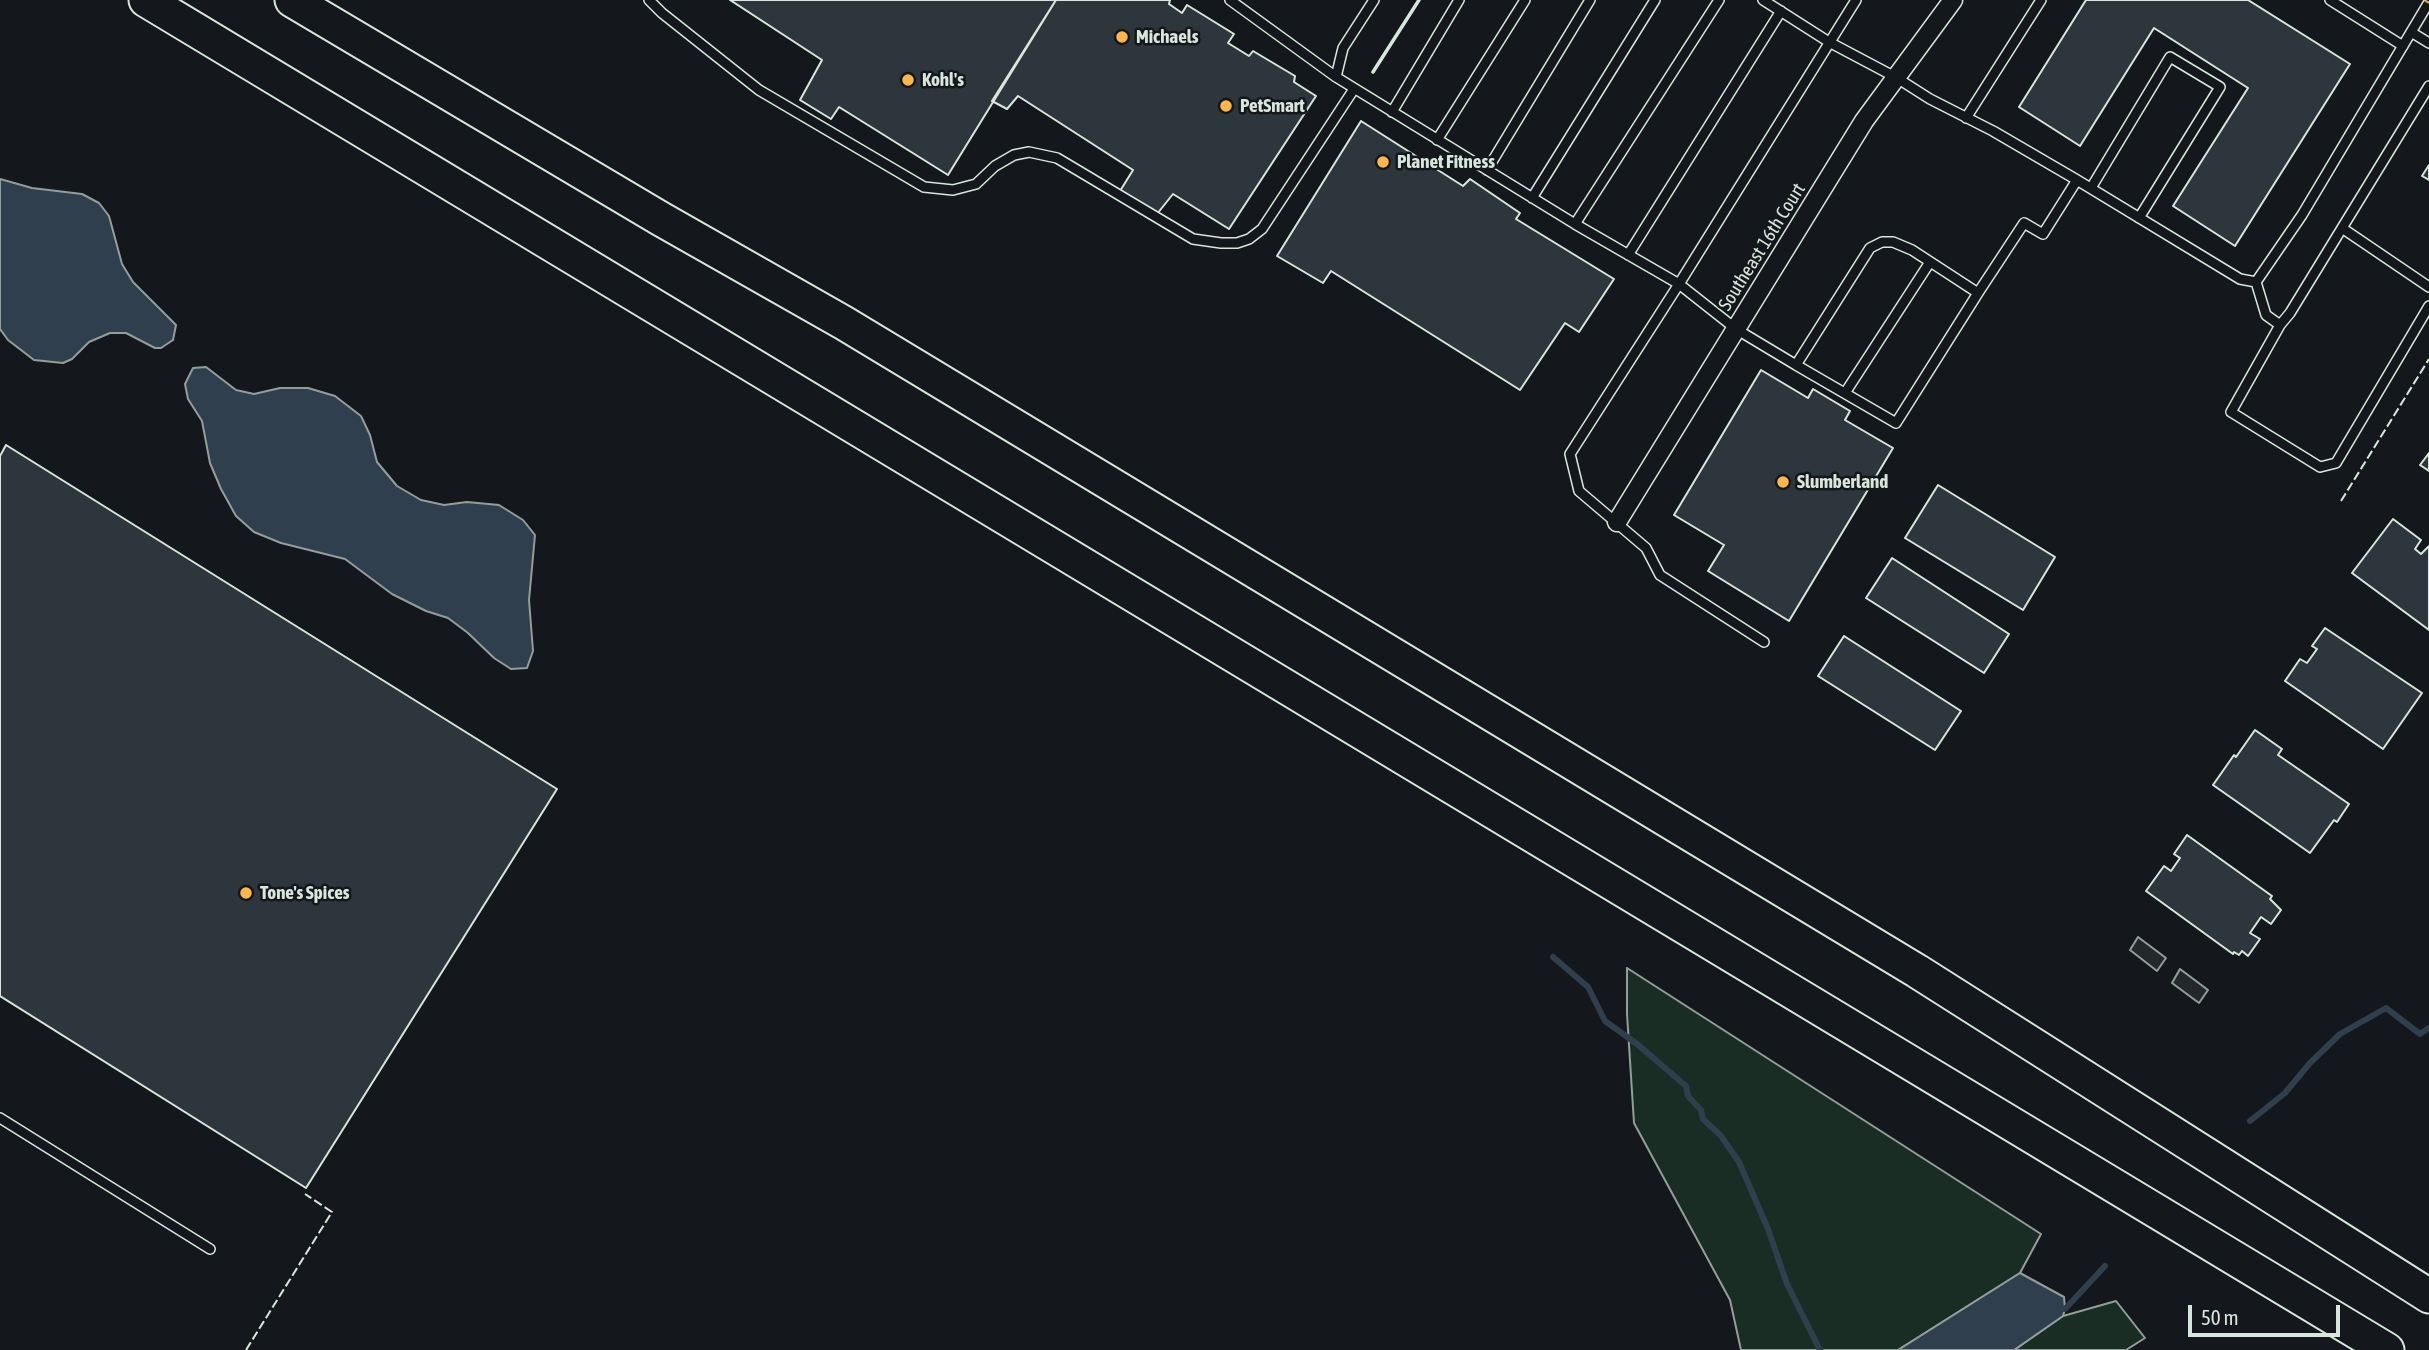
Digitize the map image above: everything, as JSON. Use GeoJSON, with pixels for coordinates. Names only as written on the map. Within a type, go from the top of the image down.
{"type":"FeatureCollection","features":[{"type":"Feature","properties":{"kind":"highway"},"geometry":{"type":"LineString","coordinates":[[146,0],[2387,1350]]}},
{"type":"Feature","properties":{"kind":"highway"},"geometry":{"type":"LineString","coordinates":[[292,0],[661,219],[844,323],[1881,950],[2429,1296]]}},
{"type":"Feature","properties":{"kind":"street","name":"Southeast 16th Court"},"geometry":{"type":"LineString","coordinates":[[1617,522],[1864,121],[1953,0]]}},
{"type":"Feature","properties":{"kind":"lane"},"geometry":{"type":"LineString","coordinates":[[649,0],[759,90],[925,187],[953,190],[976,184],[995,166],[1014,155],[1029,152],[1057,158],[1193,239],[1221,243],[1237,243],[1249,239],[1262,229],[1354,89]]}},
{"type":"Feature","properties":{"kind":"lane"},"geometry":{"type":"LineString","coordinates":[[1230,0],[1354,89],[1574,224],[1679,284],[1736,328],[1896,423],[2024,223],[2043,234],[2077,180]]}},
{"type":"Feature","properties":{"kind":"lane"},"geometry":{"type":"LineString","coordinates":[[1336,77],[1343,48],[1374,0]]}},
{"type":"Feature","properties":{"kind":"lane"},"geometry":{"type":"LineString","coordinates":[[1392,112],[1459,0]]}},
{"type":"Feature","properties":{"kind":"lane"},"geometry":{"type":"LineString","coordinates":[[1437,139],[1525,0]]}},
{"type":"Feature","properties":{"kind":"lane"},"geometry":{"type":"LineString","coordinates":[[1486,170],[1590,0]]}},
{"type":"Feature","properties":{"kind":"lane"},"geometry":{"type":"LineString","coordinates":[[1532,198],[1655,0]]}},
{"type":"Feature","properties":{"kind":"lane"},"geometry":{"type":"LineString","coordinates":[[1574,224],[1719,0]]}},
{"type":"Feature","properties":{"kind":"lane"},"geometry":{"type":"LineString","coordinates":[[1763,0],[1829,42],[2091,188],[2240,279],[2256,282]]}},
{"type":"Feature","properties":{"kind":"lane"},"geometry":{"type":"LineString","coordinates":[[1764,642],[1660,575],[1646,548],[1579,491],[1570,454],[1856,0]]}},
{"type":"Feature","properties":{"kind":"lane"},"geometry":{"type":"LineString","coordinates":[[1966,118],[2040,0]]}},
{"type":"Feature","properties":{"kind":"lane"},"geometry":{"type":"LineString","coordinates":[[2330,0],[2403,46]]}},
{"type":"Feature","properties":{"kind":"lane"},"geometry":{"type":"LineString","coordinates":[[2256,282],[2302,215],[2429,2]]}},
{"type":"Feature","properties":{"kind":"lane"},"geometry":{"type":"LineString","coordinates":[[1628,255],[1781,11]]}},
{"type":"Feature","properties":{"kind":"lane"},"geometry":{"type":"LineString","coordinates":[[2411,32],[2429,43]]}},
{"type":"Feature","properties":{"kind":"lane"},"geometry":{"type":"LineString","coordinates":[[2091,188],[2170,57],[2220,87],[2139,218]]}},
{"type":"Feature","properties":{"kind":"lane"},"geometry":{"type":"LineString","coordinates":[[2429,86],[2290,313],[2280,325],[2231,412],[2320,467],[2336,463],[2429,306]]}},
{"type":"Feature","properties":{"kind":"lane"},"geometry":{"type":"LineString","coordinates":[[2342,228],[2429,286]]}},
{"type":"Feature","properties":{"kind":"lane"},"geometry":{"type":"LineString","coordinates":[[1796,365],[1870,248],[1882,242],[1912,250],[1978,293]]}},
{"type":"Feature","properties":{"kind":"lane"},"geometry":{"type":"LineString","coordinates":[[1845,393],[1930,262]]}},
{"type":"Feature","properties":{"kind":"lane"},"geometry":{"type":"LineString","coordinates":[[2256,282],[2266,315],[2280,325]]}},
{"type":"Feature","properties":{"kind":"lane"},"geometry":{"type":"LineString","coordinates":[[0,1118],[211,1249]]}},
{"type":"Feature","properties":{"kind":"green space"},"geometry":{"type":"Polygon","coordinates":[[[1627,968],[2041,1234],[2020,1273],[1898,1350],[1741,1350],[1730,1300],[1634,1123],[1627,968]]]}},
{"type":"Feature","properties":{"kind":"green space"},"geometry":{"type":"Polygon","coordinates":[[[2116,1301],[2145,1338],[2126,1350],[2014,1350],[2063,1316],[2116,1301]]]}},
{"type":"Feature","properties":{"kind":"shaded area"},"geometry":{"type":"Polygon","coordinates":[[[2138,937],[2166,958],[2157,971],[2130,950],[2138,937]]]}},
{"type":"Feature","properties":{"kind":"shaded area"},"geometry":{"type":"Polygon","coordinates":[[[2180,969],[2208,990],[2199,1003],[2172,983],[2180,969]]]}},
{"type":"Feature","properties":{"kind":"water"},"geometry":{"type":"Polygon","coordinates":[[[0,179],[32,188],[82,194],[99,203],[109,216],[122,264],[133,282],[176,325],[173,340],[161,348],[155,348],[126,333],[110,333],[89,342],[72,359],[63,363],[34,360],[8,340],[0,329],[0,179]]]}},
{"type":"Feature","properties":{"kind":"water"},"geometry":{"type":"Polygon","coordinates":[[[206,367],[236,390],[254,394],[280,388],[308,388],[335,396],[361,416],[370,435],[377,462],[397,486],[421,500],[444,505],[467,502],[499,505],[523,520],[535,535],[529,600],[533,651],[527,668],[511,669],[494,658],[448,618],[426,611],[392,594],[345,559],[281,543],[254,532],[236,516],[210,463],[202,421],[188,399],[185,384],[193,368],[206,367]]]}},
{"type":"Feature","properties":{"kind":"water"},"geometry":{"type":"Polygon","coordinates":[[[2020,1273],[2064,1297],[2065,1309],[2063,1316],[2014,1350],[1898,1350],[2020,1273]]]}},
{"type":"Feature","properties":{"kind":"building","name":"Kohl's"},"geometry":{"type":"Polygon","coordinates":[[[730,0],[1056,0],[948,175],[839,107],[831,119],[800,100],[822,60],[730,0]]]}},
{"type":"Feature","properties":{"kind":"building"},"geometry":{"type":"Polygon","coordinates":[[[1056,0],[1170,0],[1169,4],[1182,13],[1187,5],[1234,34],[1228,43],[1249,56],[1253,51],[1295,76],[1294,82],[1316,96],[1229,229],[1173,194],[1157,214],[1120,191],[1133,170],[1018,96],[1007,109],[992,101],[1056,0]]]}},
{"type":"Feature","properties":{"kind":"building"},"geometry":{"type":"Polygon","coordinates":[[[2086,0],[2248,0],[2350,64],[2235,246],[2173,206],[2248,88],[2154,28],[2080,146],[2019,107],[2086,0]]]}},
{"type":"Feature","properties":{"kind":"building"},"geometry":{"type":"Polygon","coordinates":[[[1361,121],[1463,186],[1470,179],[1520,213],[1516,219],[1614,279],[1579,332],[1565,323],[1520,390],[1331,271],[1323,283],[1277,256],[1361,121]]]}},
{"type":"Feature","properties":{"kind":"building"},"geometry":{"type":"Polygon","coordinates":[[[2429,165],[2429,180],[2422,176],[2429,165]]]}},
{"type":"Feature","properties":{"kind":"building","name":"Slumberland"},"geometry":{"type":"Polygon","coordinates":[[[1761,370],[1808,398],[1813,389],[1850,411],[1845,420],[1893,448],[1789,621],[1708,571],[1724,545],[1674,515],[1761,370]]]}},
{"type":"Feature","properties":{"kind":"building","name":"Tone's Spices"},"geometry":{"type":"Polygon","coordinates":[[[6,445],[557,789],[306,1188],[0,996],[0,456],[6,445]]]}},
{"type":"Feature","properties":{"kind":"building"},"geometry":{"type":"Polygon","coordinates":[[[2429,453],[2429,471],[2420,465],[2429,453]]]}},
{"type":"Feature","properties":{"kind":"building"},"geometry":{"type":"Polygon","coordinates":[[[1938,485],[2055,557],[2023,610],[1905,538],[1938,485]]]}},
{"type":"Feature","properties":{"kind":"building"},"geometry":{"type":"Polygon","coordinates":[[[2393,519],[2421,540],[2415,549],[2421,554],[2429,546],[2429,630],[2352,573],[2393,519]]]}},
{"type":"Feature","properties":{"kind":"building"},"geometry":{"type":"Polygon","coordinates":[[[1892,558],[2009,634],[1984,673],[1866,598],[1892,558]]]}},
{"type":"Feature","properties":{"kind":"building"},"geometry":{"type":"Polygon","coordinates":[[[2325,628],[2422,693],[2383,749],[2285,681],[2300,659],[2307,663],[2317,649],[2312,646],[2325,628]]]}},
{"type":"Feature","properties":{"kind":"building"},"geometry":{"type":"Polygon","coordinates":[[[1844,636],[1961,711],[1935,750],[1818,676],[1844,636]]]}},
{"type":"Feature","properties":{"kind":"building"},"geometry":{"type":"Polygon","coordinates":[[[2255,730],[2282,749],[2278,755],[2349,804],[2310,853],[2213,785],[2255,730]]]}},
{"type":"Feature","properties":{"kind":"building"},"geometry":{"type":"Polygon","coordinates":[[[2187,835],[2272,896],[2270,899],[2281,910],[2271,924],[2261,917],[2250,933],[2260,939],[2248,956],[2242,951],[2239,955],[2234,952],[2233,954],[2146,891],[2164,866],[2171,871],[2180,858],[2174,854],[2187,835]]]}},
{"type":"Feature","properties":{"kind":"waterway"},"geometry":{"type":"LineString","coordinates":[[1553,957],[1588,987],[1605,1021],[1686,1086],[1688,1096],[1701,1110],[1703,1119],[1721,1136],[1739,1162],[1768,1229],[1787,1284],[1820,1350]]}},
{"type":"Feature","properties":{"kind":"waterway"},"geometry":{"type":"LineString","coordinates":[[2250,1121],[2285,1093],[2310,1063],[2340,1034],[2386,1008],[2420,1034],[2429,1028]]}},
{"type":"Feature","properties":{"kind":"waterway"},"geometry":{"type":"LineString","coordinates":[[2058,1308],[2065,1309],[2105,1266]]}},
{"type":"Feature","properties":{"kind":"fence"},"geometry":{"type":"LineString","coordinates":[[2341,501],[2429,359]]}},
{"type":"Feature","properties":{"kind":"fence"},"geometry":{"type":"LineString","coordinates":[[246,1350],[332,1212],[305,1194]]}},
{"type":"Feature","properties":{"kind":"wall"},"geometry":{"type":"LineString","coordinates":[[1373,72],[1419,0]]}},
{"type":"Feature","properties":{"kind":"power"},"geometry":{"type":"LineString","coordinates":[[2424,0],[2429,3]]}},
{"type":"Feature","properties":{"kind":"place","name":"Michaels"},"geometry":{"type":"Point","coordinates":[1122,37]}},
{"type":"Feature","properties":{"kind":"place","name":"Kohl's"},"geometry":{"type":"Point","coordinates":[908,80]}},
{"type":"Feature","properties":{"kind":"place","name":"PetSmart"},"geometry":{"type":"Point","coordinates":[1226,106]}},
{"type":"Feature","properties":{"kind":"place","name":"Planet Fitness"},"geometry":{"type":"Point","coordinates":[1383,162]}},
{"type":"Feature","properties":{"kind":"place","name":"Slumberland"},"geometry":{"type":"Point","coordinates":[1783,482]}},
{"type":"Feature","properties":{"kind":"place","name":"Tone's Spices"},"geometry":{"type":"Point","coordinates":[246,893]}}]}
